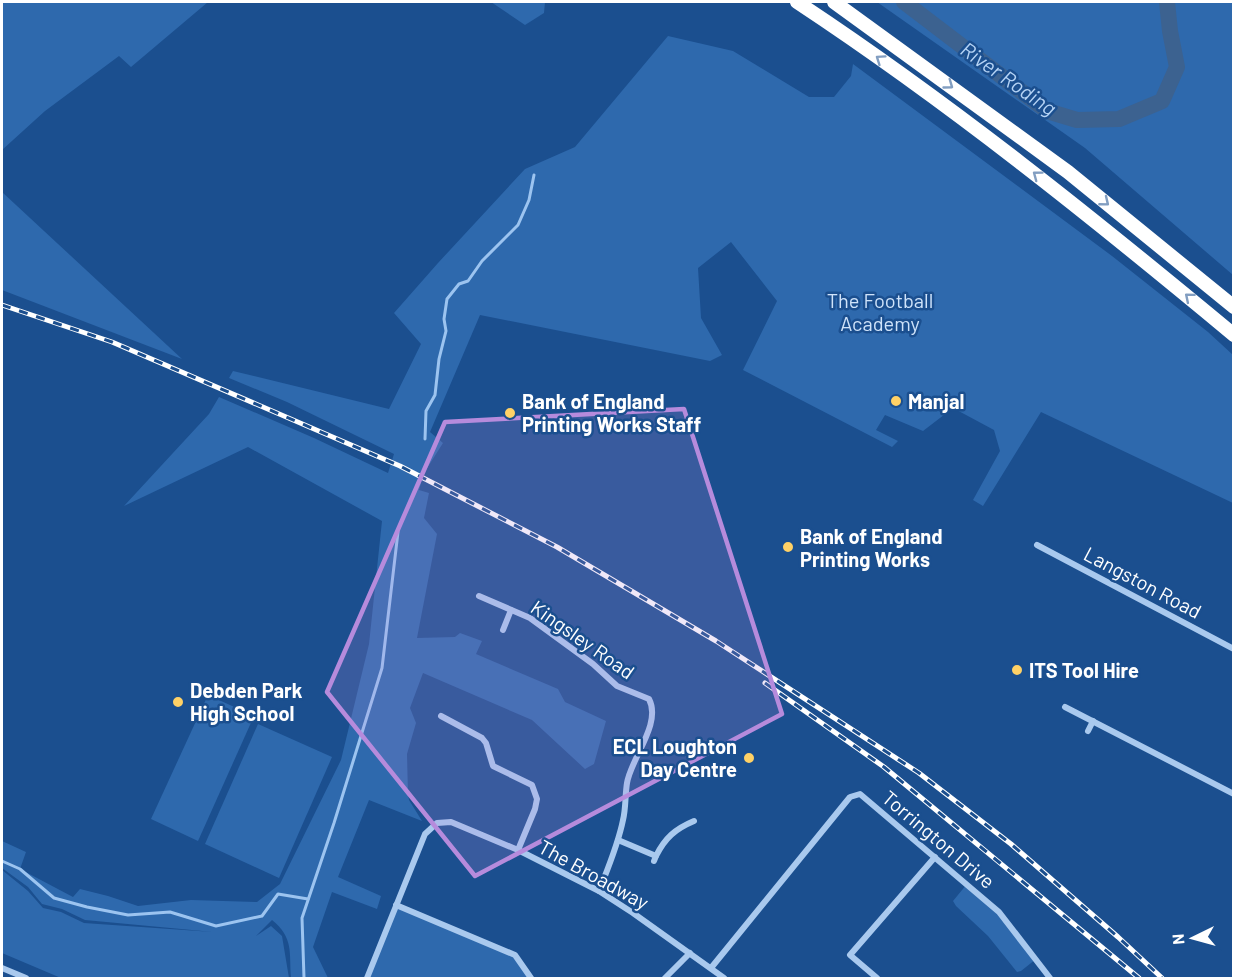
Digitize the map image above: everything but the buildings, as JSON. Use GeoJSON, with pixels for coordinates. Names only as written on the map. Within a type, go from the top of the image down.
{"type":"FeatureCollection","features":[{"type":"Feature","properties":{"kind":"highway"},"geometry":{"type":"LineString","coordinates":[[797,2],[922,89],[1061,194],[1233,335]]}},
{"type":"Feature","properties":{"kind":"highway"},"geometry":{"type":"LineString","coordinates":[[834,2],[1068,172],[1233,307]]}},
{"type":"Feature","properties":{"kind":"street","name":"Langston Road"},"geometry":{"type":"LineString","coordinates":[[1037,545],[1233,649]]}},
{"type":"Feature","properties":{"kind":"street","name":"Kingsley Road"},"geometry":{"type":"LineString","coordinates":[[479,596],[530,618],[593,664],[617,686],[649,699],[652,706],[652,719],[627,783],[626,801],[618,840],[599,891]]}},
{"type":"Feature","properties":{"kind":"street"},"geometry":{"type":"LineString","coordinates":[[503,630],[511,610]]}},
{"type":"Feature","properties":{"kind":"street"},"geometry":{"type":"LineString","coordinates":[[1065,706],[1233,794]]}},
{"type":"Feature","properties":{"kind":"street"},"geometry":{"type":"LineString","coordinates":[[441,717],[482,738],[486,743],[493,766],[532,785],[537,799],[536,809],[518,850]]}},
{"type":"Feature","properties":{"kind":"street"},"geometry":{"type":"LineString","coordinates":[[1088,731],[1093,721]]}},
{"type":"Feature","properties":{"kind":"street","name":"Torrington Drive"},"geometry":{"type":"LineString","coordinates":[[711,968],[850,797],[860,794],[999,912],[1050,978]]}},
{"type":"Feature","properties":{"kind":"street"},"geometry":{"type":"LineString","coordinates":[[618,840],[655,858],[665,839],[678,827],[694,821]]}},
{"type":"Feature","properties":{"kind":"street","name":"The Broadway"},"geometry":{"type":"LineString","coordinates":[[396,905],[425,834],[437,824],[451,822],[518,850],[599,891],[724,978]]}},
{"type":"Feature","properties":{"kind":"street"},"geometry":{"type":"LineString","coordinates":[[878,978],[850,955],[935,857]]}},
{"type":"Feature","properties":{"kind":"street"},"geometry":{"type":"LineString","coordinates":[[367,978],[396,905],[515,955],[531,978]]}},
{"type":"Feature","properties":{"kind":"street"},"geometry":{"type":"LineString","coordinates":[[665,978],[690,953]]}},
{"type":"Feature","properties":{"kind":"street"},"geometry":{"type":"LineString","coordinates":[[2,968],[26,978]]}},
{"type":"Feature","properties":{"kind":"highlighted area"},"geometry":{"type":"Polygon","coordinates":[[[684,409],[782,714],[475,876],[327,692],[445,422],[684,409]]]}},
{"type":"Feature","properties":{"kind":"green space"},"geometry":{"type":"Polygon","coordinates":[[[2,2],[208,2],[131,67],[119,56],[45,111],[2,150],[2,2]]]}},
{"type":"Feature","properties":{"kind":"green space"},"geometry":{"type":"Polygon","coordinates":[[[491,2],[545,2],[544,13],[525,25],[491,2]]]}},
{"type":"Feature","properties":{"kind":"green space"},"geometry":{"type":"Polygon","coordinates":[[[877,2],[1233,2],[1233,275],[1085,148],[877,2]]]}},
{"type":"Feature","properties":{"kind":"green space","name":"The Football Academy"},"geometry":{"type":"Polygon","coordinates":[[[668,36],[733,51],[809,97],[834,97],[851,76],[853,64],[1112,256],[1208,332],[1233,355],[1233,503],[1041,412],[983,506],[973,500],[1000,451],[994,430],[953,408],[923,431],[885,415],[876,430],[898,441],[892,447],[743,370],[777,301],[731,242],[698,268],[701,318],[722,355],[710,361],[480,315],[430,432],[443,443],[424,473],[419,490],[429,493],[424,518],[437,534],[417,638],[455,637],[460,633],[482,641],[476,654],[558,689],[565,702],[606,721],[594,764],[585,769],[532,720],[423,673],[410,708],[416,723],[407,754],[409,800],[422,821],[369,800],[338,877],[381,896],[377,909],[332,892],[313,947],[328,978],[291,978],[287,939],[272,920],[256,936],[271,926],[282,936],[289,978],[61,978],[2,953],[2,870],[28,891],[43,908],[61,912],[84,923],[213,932],[85,920],[62,909],[42,904],[28,887],[2,868],[2,841],[26,852],[20,869],[73,897],[80,889],[138,906],[191,900],[257,902],[280,884],[341,760],[369,644],[382,521],[248,447],[124,506],[209,414],[219,397],[388,473],[394,454],[287,402],[229,378],[233,371],[389,409],[421,344],[394,313],[525,169],[575,147],[668,36]]]}},
{"type":"Feature","properties":{"kind":"green space"},"geometry":{"type":"Polygon","coordinates":[[[2,192],[182,359],[2,290],[2,192]]]}},
{"type":"Feature","properties":{"kind":"green space"},"geometry":{"type":"Polygon","coordinates":[[[208,695],[254,716],[198,841],[151,819],[208,695]]]}},
{"type":"Feature","properties":{"kind":"green space"},"geometry":{"type":"Polygon","coordinates":[[[258,724],[332,757],[279,878],[205,844],[258,724]]]}},
{"type":"Feature","properties":{"kind":"green space"},"geometry":{"type":"Polygon","coordinates":[[[967,884],[999,912],[1036,959],[1021,971],[1017,972],[988,936],[956,906],[953,901],[967,884]]]}},
{"type":"Feature","properties":{"kind":"green space"},"geometry":{"type":"Polygon","coordinates":[[[396,905],[515,955],[531,978],[367,978],[396,905]]]}},
{"type":"Feature","properties":{"kind":"waterway","name":"River Roding"},"geometry":{"type":"LineString","coordinates":[[904,2],[1047,111],[1077,120],[1119,119],[1162,101],[1177,67],[1167,2]]}},
{"type":"Feature","properties":{"kind":"waterway"},"geometry":{"type":"LineString","coordinates":[[425,439],[426,411],[435,395],[439,359],[446,331],[444,319],[447,299],[459,284],[468,281],[482,261],[518,225],[529,200],[534,175]]}},
{"type":"Feature","properties":{"kind":"waterway"},"geometry":{"type":"LineString","coordinates":[[304,978],[302,918],[382,668],[398,532]]}},
{"type":"Feature","properties":{"kind":"waterway"},"geometry":{"type":"LineString","coordinates":[[2,861],[20,869],[54,898],[128,915],[170,912],[216,926],[262,916],[278,894],[308,899]]}},
{"type":"Feature","properties":{"kind":"railway"},"geometry":{"type":"LineString","coordinates":[[2,305],[112,342],[400,466],[557,547],[716,641],[919,773],[1011,844],[1162,978]]}},
{"type":"Feature","properties":{"kind":"railway"},"geometry":{"type":"LineString","coordinates":[[765,683],[884,767],[1139,978]]}},
{"type":"Feature","properties":{"kind":"place","name":"Manjal"},"geometry":{"type":"Point","coordinates":[896,401]}},
{"type":"Feature","properties":{"kind":"place","name":"Bank of England Printing Works Staff"},"geometry":{"type":"Point","coordinates":[510,413]}},
{"type":"Feature","properties":{"kind":"place","name":"Bank of England Printing Works"},"geometry":{"type":"Point","coordinates":[788,547]}},
{"type":"Feature","properties":{"kind":"place","name":"ITS Tool Hire"},"geometry":{"type":"Point","coordinates":[1017,670]}},
{"type":"Feature","properties":{"kind":"place","name":"Debden Park High School"},"geometry":{"type":"Point","coordinates":[178,702]}},
{"type":"Feature","properties":{"kind":"place","name":"ECL Loughton Day Centre"},"geometry":{"type":"Point","coordinates":[749,758]}}]}
